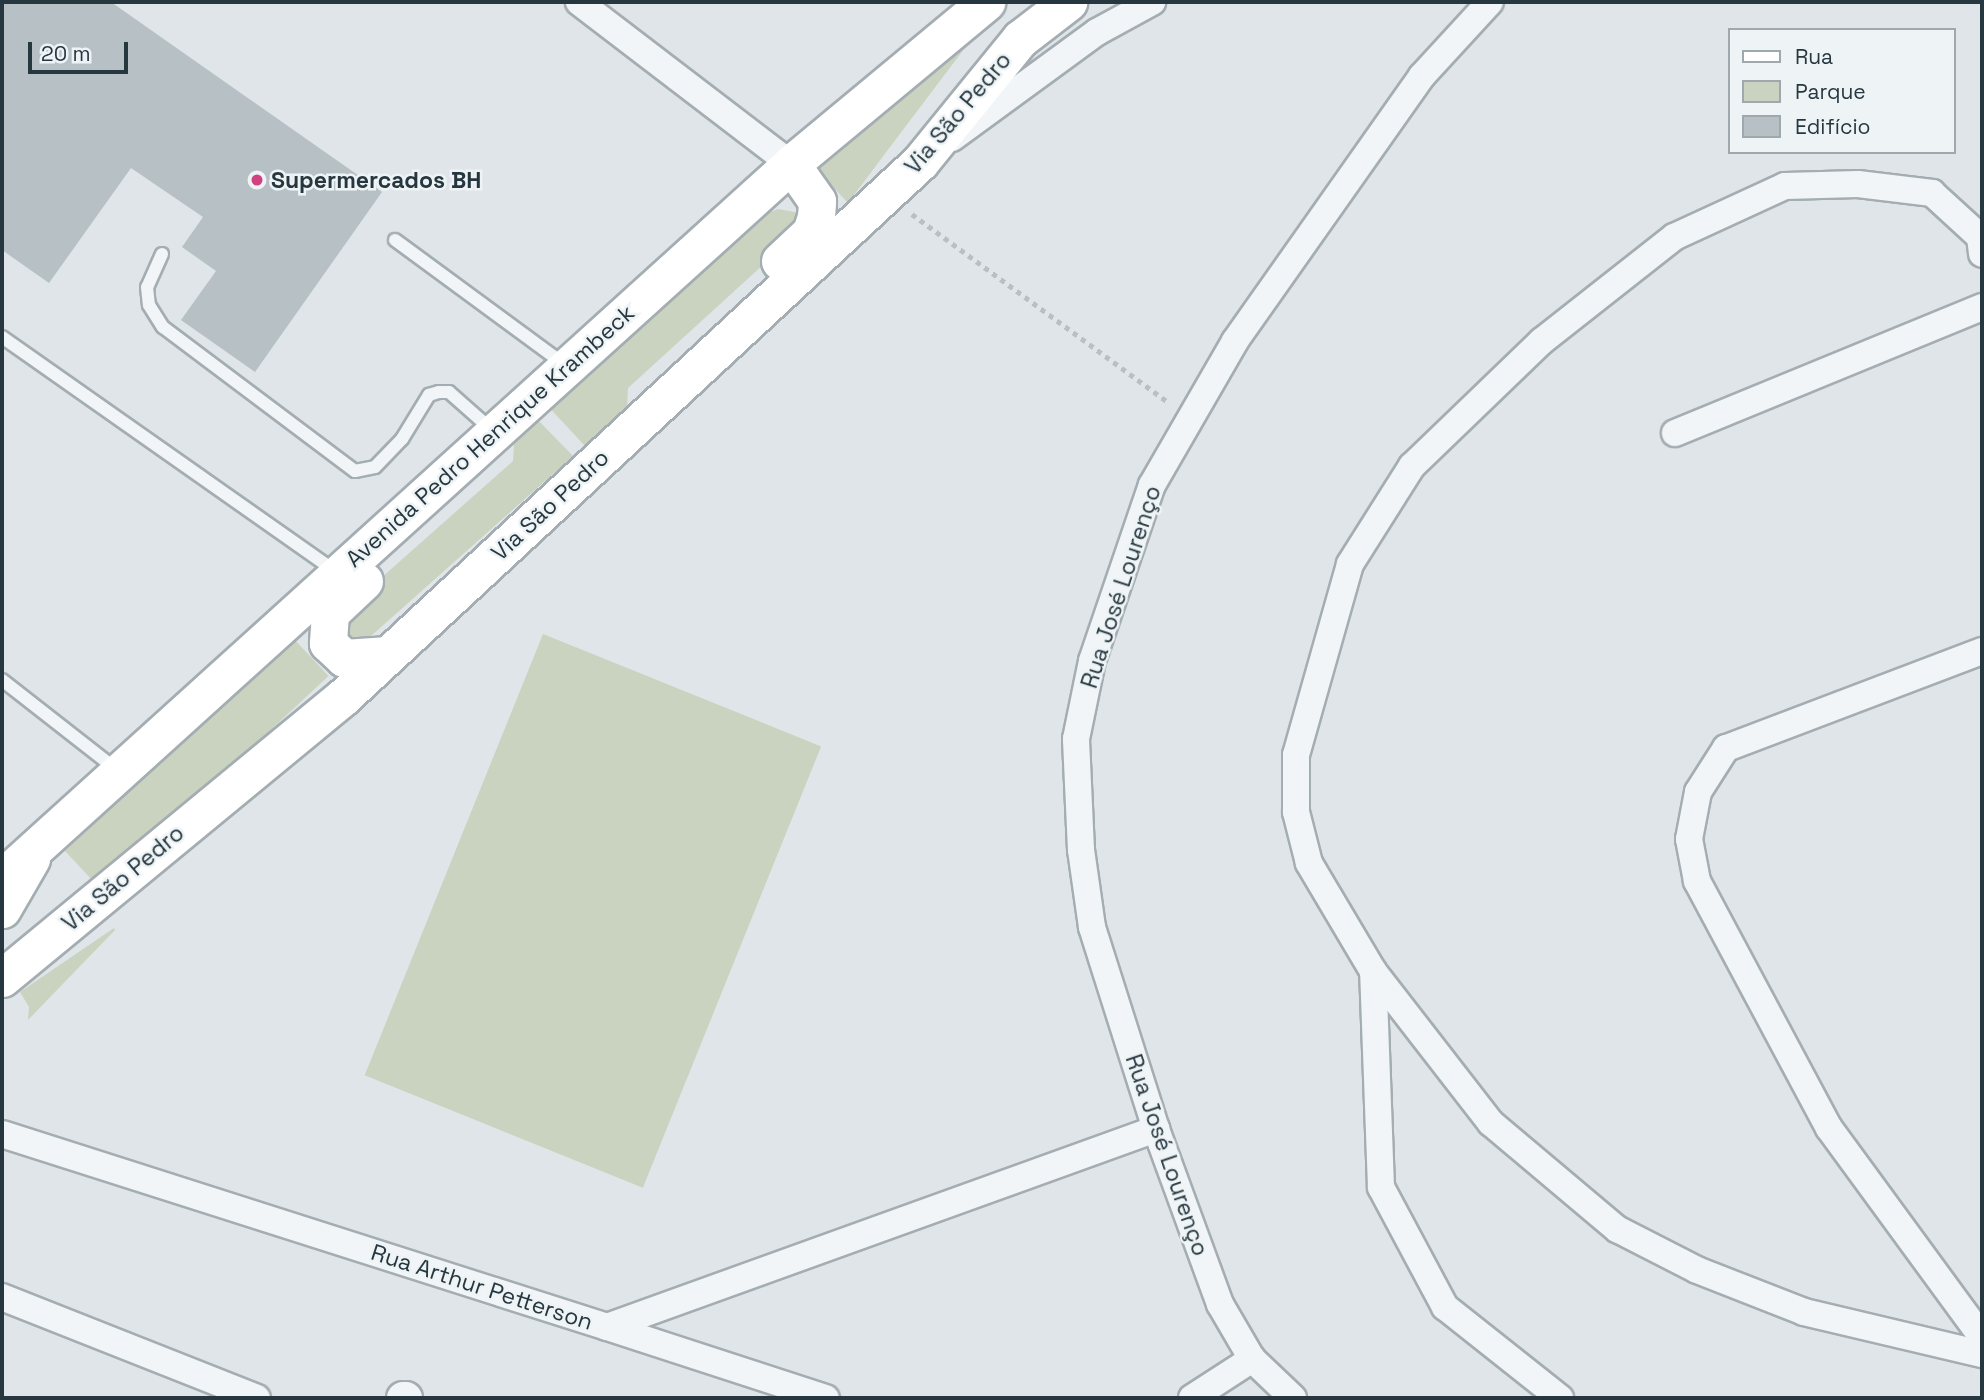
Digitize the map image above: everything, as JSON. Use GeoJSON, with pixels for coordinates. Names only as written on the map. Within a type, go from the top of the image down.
{"type":"FeatureCollection","features":[{"type":"Feature","properties":{"kind":"main road","name":"Avenida Pedro Henrique Krambeck"},"geometry":{"type":"LineString","coordinates":[[2,878],[791,164],[986,2]]}},
{"type":"Feature","properties":{"kind":"main road","name":"Via São Pedro"},"geometry":{"type":"LineString","coordinates":[[2,978],[387,655],[920,162],[1020,38],[1068,2]]}},
{"type":"Feature","properties":{"kind":"main road"},"geometry":{"type":"LineString","coordinates":[[644,418],[645,390],[811,232],[817,201],[791,164]]}},
{"type":"Feature","properties":{"kind":"main road"},"geometry":{"type":"LineString","coordinates":[[387,655],[344,658],[328,643],[330,613],[484,467],[495,454],[495,433]]}},
{"type":"Feature","properties":{"kind":"main road"},"geometry":{"type":"LineString","coordinates":[[2,909],[38,846]]}},
{"type":"Feature","properties":{"kind":"street"},"geometry":{"type":"LineString","coordinates":[[579,2],[791,164]]}},
{"type":"Feature","properties":{"kind":"street"},"geometry":{"type":"LineString","coordinates":[[920,162],[1097,32],[1152,2]]}},
{"type":"Feature","properties":{"kind":"street","name":"Rua José Lourenço"},"geometry":{"type":"LineString","coordinates":[[1293,1398],[1252,1359],[1220,1304],[1156,1129],[1092,927],[1081,849],[1076,739],[1092,661],[1152,485],[1235,341],[1422,76],[1490,2]]}},
{"type":"Feature","properties":{"kind":"street"},"geometry":{"type":"LineString","coordinates":[[1982,254],[1980,237],[1932,193],[1858,184],[1785,186],[1674,237],[1542,341],[1412,466],[1350,564],[1296,755],[1296,812],[1309,863],[1373,971],[1491,1123],[1617,1230],[1697,1270],[1804,1312],[1982,1354]]}},
{"type":"Feature","properties":{"kind":"street"},"geometry":{"type":"LineString","coordinates":[[1675,433],[1982,307]]}},
{"type":"Feature","properties":{"kind":"street"},"geometry":{"type":"LineString","coordinates":[[1982,651],[1726,748],[1698,792],[1689,839],[1697,881],[1829,1128],[1982,1337]]}},
{"type":"Feature","properties":{"kind":"street"},"geometry":{"type":"LineString","coordinates":[[1373,971],[1381,1187],[1445,1307],[1560,1398]]}},
{"type":"Feature","properties":{"kind":"street","name":"Rua Arthur Petterson"},"geometry":{"type":"LineString","coordinates":[[2,1134],[607,1327],[1156,1129]]}},
{"type":"Feature","properties":{"kind":"street"},"geometry":{"type":"LineString","coordinates":[[2,1297],[257,1398]]}},
{"type":"Feature","properties":{"kind":"street"},"geometry":{"type":"LineString","coordinates":[[607,1327],[826,1398]]}},
{"type":"Feature","properties":{"kind":"street"},"geometry":{"type":"LineString","coordinates":[[1192,1398],[1252,1359]]}},
{"type":"Feature","properties":{"kind":"lane"},"geometry":{"type":"LineString","coordinates":[[395,240],[567,367]]}},
{"type":"Feature","properties":{"kind":"lane"},"geometry":{"type":"LineString","coordinates":[[162,254],[147,287],[149,305],[163,327],[355,471],[375,467],[402,439],[429,396],[439,392],[449,392],[495,433]]}},
{"type":"Feature","properties":{"kind":"lane"},"geometry":{"type":"LineString","coordinates":[[2,337],[338,574]]}},
{"type":"Feature","properties":{"kind":"lane"},"geometry":{"type":"LineString","coordinates":[[2,680],[119,771]]}},
{"type":"Feature","properties":{"kind":"path"},"geometry":{"type":"LineString","coordinates":[[885,195],[1191,419]]}},
{"type":"Feature","properties":{"kind":"green space"},"geometry":{"type":"Polygon","coordinates":[[[986,20],[887,151],[848,203],[813,165],[986,20]]]}},
{"type":"Feature","properties":{"kind":"green space"},"geometry":{"type":"Polygon","coordinates":[[[778,209],[800,213],[797,234],[628,388],[627,408],[585,446],[545,403],[763,215],[778,209]]]}},
{"type":"Feature","properties":{"kind":"green space"},"geometry":{"type":"Polygon","coordinates":[[[533,415],[573,456],[371,636],[355,639],[347,634],[345,610],[513,461],[515,431],[533,415]]]}},
{"type":"Feature","properties":{"kind":"green space"},"geometry":{"type":"Polygon","coordinates":[[[543,634],[821,746],[643,1188],[365,1075],[543,634]]]}},
{"type":"Feature","properties":{"kind":"green space"},"geometry":{"type":"Polygon","coordinates":[[[293,638],[328,676],[100,889],[65,851],[293,638]]]}},
{"type":"Feature","properties":{"kind":"green space"},"geometry":{"type":"Polygon","coordinates":[[[114,928],[28,1020],[29,1007],[20,992],[114,928]]]}},
{"type":"Feature","properties":{"kind":"building","name":"Supermercados BH"},"geometry":{"type":"Polygon","coordinates":[[[2,2],[111,2],[382,192],[255,372],[181,320],[216,271],[182,247],[203,217],[131,168],[49,283],[2,250],[2,2]]]}},
{"type":"Feature","properties":{"kind":"place","name":"Supermercados BH"},"geometry":{"type":"Point","coordinates":[257,180]}}]}
